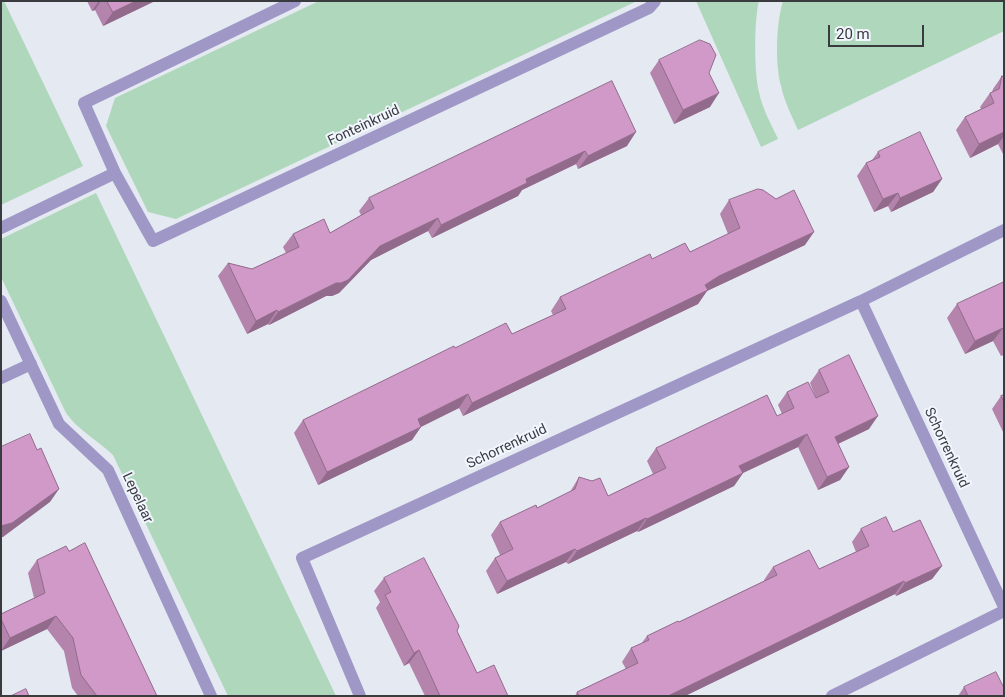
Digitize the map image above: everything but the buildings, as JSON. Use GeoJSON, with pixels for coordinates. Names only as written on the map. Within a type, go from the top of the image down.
{"type":"FeatureCollection","features":[{"type":"Feature","properties":{"kind":"street","name":"Fonteinkruid"},"geometry":{"type":"LineString","coordinates":[[295,1],[84,103],[115,173],[153,241],[649,8],[655,1]]}},
{"type":"Feature","properties":{"kind":"street"},"geometry":{"type":"LineString","coordinates":[[1,228],[115,173]]}},
{"type":"Feature","properties":{"kind":"street","name":"Schorrenkruid"},"geometry":{"type":"LineString","coordinates":[[360,696],[302,558],[861,301],[1004,230]]}},
{"type":"Feature","properties":{"kind":"street","name":"Lepelaar"},"geometry":{"type":"LineString","coordinates":[[1,301],[59,424],[108,470],[211,696]]}},
{"type":"Feature","properties":{"kind":"street","name":"Schorrenkruid"},"geometry":{"type":"LineString","coordinates":[[832,696],[1004,609],[861,301]]}},
{"type":"Feature","properties":{"kind":"street"},"geometry":{"type":"LineString","coordinates":[[1,378],[31,364]]}},
{"type":"Feature","properties":{"kind":"green space"},"geometry":{"type":"Polygon","coordinates":[[[1,1],[4,1],[83,166],[1,205],[1,1]]]}},
{"type":"Feature","properties":{"kind":"green space"},"geometry":{"type":"Polygon","coordinates":[[[319,1],[637,1],[176,219],[148,212],[106,126],[115,98],[319,1]]]}},
{"type":"Feature","properties":{"kind":"green space"},"geometry":{"type":"Polygon","coordinates":[[[696,1],[759,1],[755,33],[757,83],[762,104],[778,139],[761,147],[696,1]]]}},
{"type":"Feature","properties":{"kind":"green space"},"geometry":{"type":"Polygon","coordinates":[[[783,1],[1004,1],[1004,31],[798,130],[784,97],[779,77],[777,55],[778,32],[783,1]]]}},
{"type":"Feature","properties":{"kind":"green space"},"geometry":{"type":"Polygon","coordinates":[[[96,193],[336,696],[228,696],[113,455],[82,430],[66,413],[1,277],[1,239],[96,193]]]}}]}
